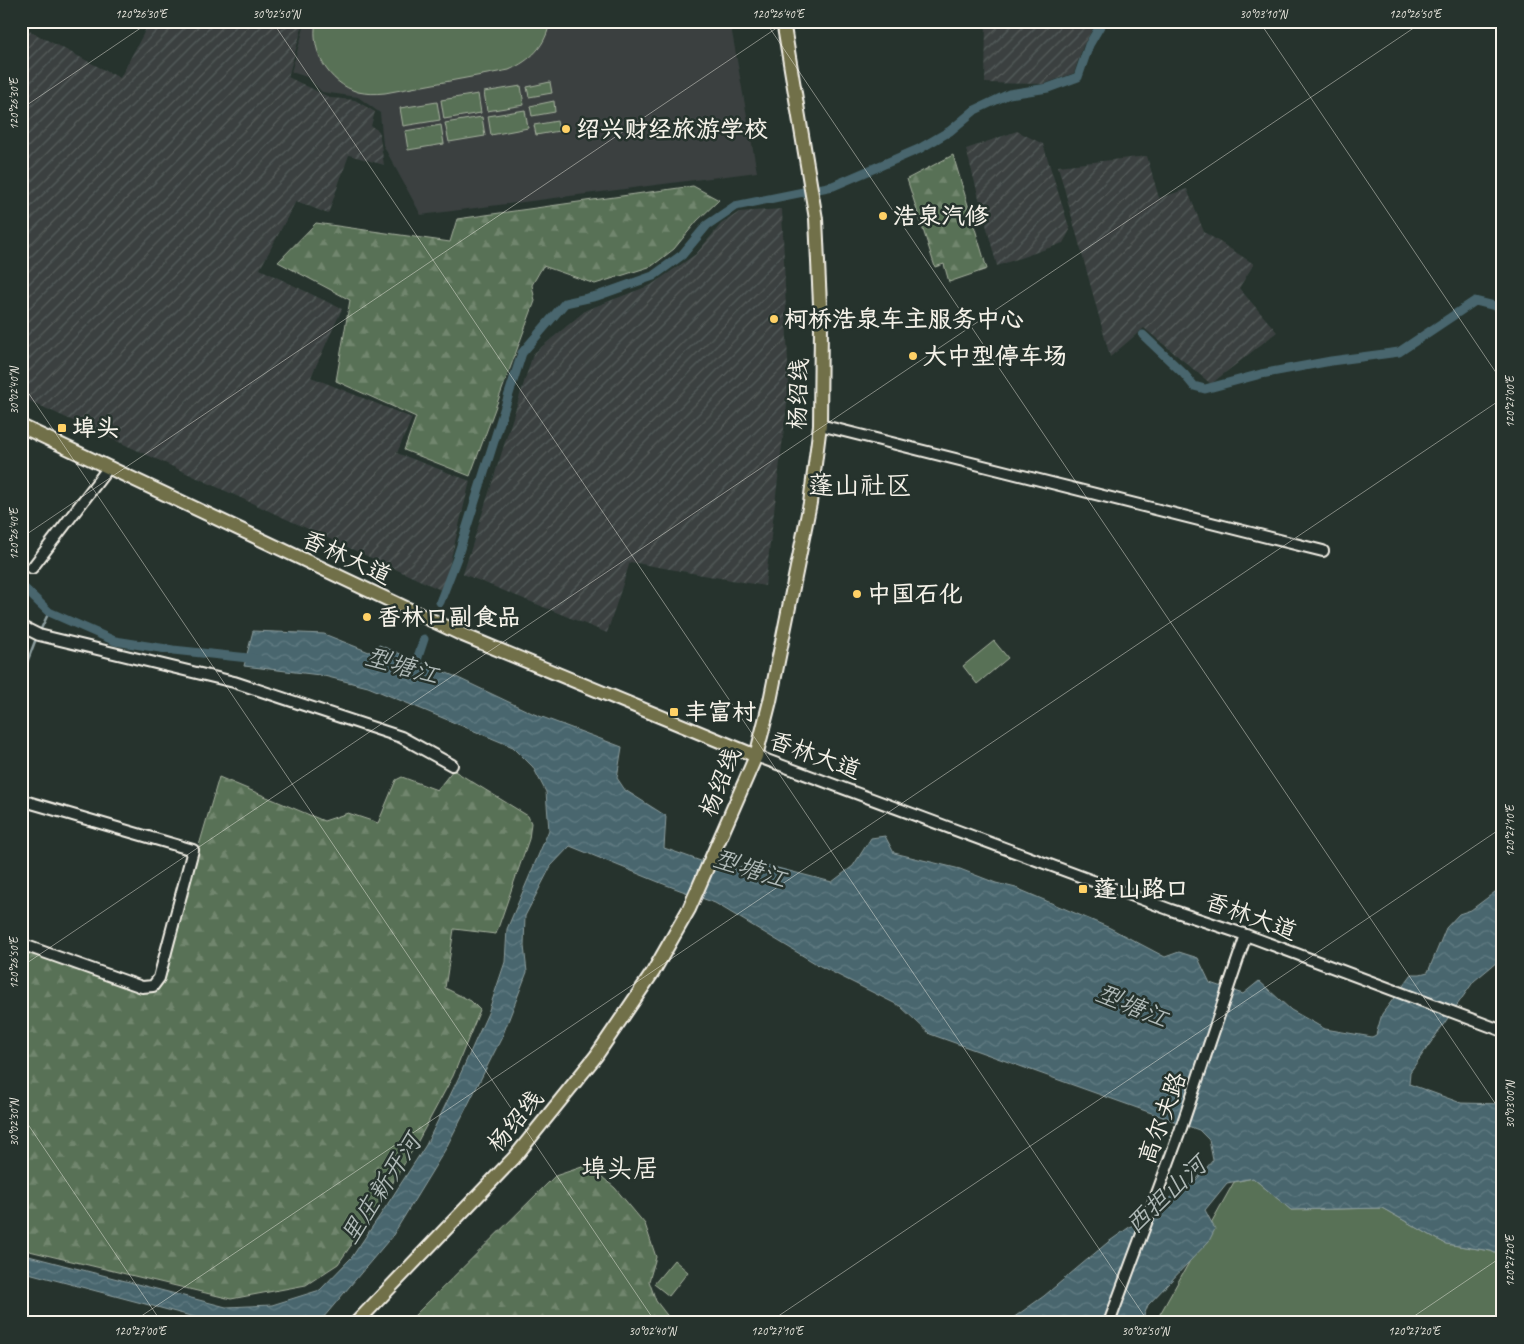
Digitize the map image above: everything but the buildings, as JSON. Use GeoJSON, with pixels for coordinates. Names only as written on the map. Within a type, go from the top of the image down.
{"type":"FeatureCollection","features":[{"type":"Feature","properties":{"kind":"main road","name":"杨绍线"},"geometry":{"type":"LineString","coordinates":[[356,1323],[514,1158],[596,1056],[653,972],[689,908],[756,756],[770,701],[810,503],[820,425],[821,326],[816,219],[783,21]]}},
{"type":"Feature","properties":{"kind":"main road","name":"香林大道"},"geometry":{"type":"LineString","coordinates":[[21,426],[463,635],[756,756]]}},
{"type":"Feature","properties":{"kind":"street"},"geometry":{"type":"LineString","coordinates":[[820,425],[1323,551]]}},
{"type":"Feature","properties":{"kind":"street"},"geometry":{"type":"LineString","coordinates":[[32,568],[109,467]]}},
{"type":"Feature","properties":{"kind":"street"},"geometry":{"type":"LineString","coordinates":[[21,626],[37,634],[234,682],[401,737],[452,765]]}},
{"type":"Feature","properties":{"kind":"street","name":"香林大道"},"geometry":{"type":"LineString","coordinates":[[756,756],[1503,1031]]}},
{"type":"Feature","properties":{"kind":"street"},"geometry":{"type":"LineString","coordinates":[[21,800],[193,850],[160,978],[153,986],[142,987],[21,944]]}},
{"type":"Feature","properties":{"kind":"street","name":"高尔夫路"},"geometry":{"type":"LineString","coordinates":[[1109,1323],[1179,1134],[1246,935]]}},
{"type":"Feature","properties":{"kind":"shaded area"},"geometry":{"type":"Polygon","coordinates":[[[150,21],[304,21],[288,77],[331,98],[355,100],[375,112],[371,126],[379,131],[384,165],[349,155],[328,214],[296,201],[260,269],[342,309],[311,377],[412,418],[397,453],[470,481],[443,591],[21,397],[21,38],[26,29],[120,78],[150,21]]]}},
{"type":"Feature","properties":{"kind":"shaded area","name":"绍兴财经旅游学校"},"geometry":{"type":"Polygon","coordinates":[[[306,21],[730,21],[757,172],[421,215],[383,145],[380,113],[358,97],[322,92],[307,77],[291,72],[306,21]]]}},
{"type":"Feature","properties":{"kind":"shaded area"},"geometry":{"type":"Polygon","coordinates":[[[986,21],[1097,21],[1083,46],[1074,73],[1044,84],[985,83],[986,21]]]}},
{"type":"Feature","properties":{"kind":"shaded area"},"geometry":{"type":"Polygon","coordinates":[[[1017,131],[1043,144],[1070,230],[1063,243],[997,266],[966,149],[1017,131]]]}},
{"type":"Feature","properties":{"kind":"shaded area"},"geometry":{"type":"Polygon","coordinates":[[[1147,156],[1159,198],[1187,189],[1204,232],[1254,264],[1239,288],[1277,332],[1211,384],[1144,328],[1110,357],[1058,166],[1147,156]]]}},
{"type":"Feature","properties":{"kind":"shaded area"},"geometry":{"type":"Polygon","coordinates":[[[782,209],[789,388],[765,586],[630,562],[607,633],[463,574],[533,354],[586,310],[651,285],[696,254],[721,224],[739,212],[782,209]]]}},
{"type":"Feature","properties":{"kind":"green space"},"geometry":{"type":"Polygon","coordinates":[[[316,21],[550,21],[545,38],[531,57],[509,70],[374,94],[358,92],[347,88],[330,73],[319,54],[316,43],[316,21]]]}},
{"type":"Feature","properties":{"kind":"green space"},"geometry":{"type":"Polygon","coordinates":[[[550,82],[552,93],[529,97],[527,87],[550,82]]]}},
{"type":"Feature","properties":{"kind":"green space"},"geometry":{"type":"Polygon","coordinates":[[[521,86],[524,105],[487,111],[484,92],[521,86]]]}},
{"type":"Feature","properties":{"kind":"green space"},"geometry":{"type":"Polygon","coordinates":[[[478,94],[481,113],[444,119],[441,100],[478,94]]]}},
{"type":"Feature","properties":{"kind":"green space"},"geometry":{"type":"Polygon","coordinates":[[[554,101],[555,112],[532,116],[530,106],[554,101]]]}},
{"type":"Feature","properties":{"kind":"green space"},"geometry":{"type":"Polygon","coordinates":[[[437,102],[440,120],[403,126],[400,108],[437,102]]]}},
{"type":"Feature","properties":{"kind":"green space"},"geometry":{"type":"Polygon","coordinates":[[[525,110],[528,128],[491,135],[488,116],[525,110]]]}},
{"type":"Feature","properties":{"kind":"green space"},"geometry":{"type":"Polygon","coordinates":[[[482,117],[485,136],[449,142],[445,123],[482,117]]]}},
{"type":"Feature","properties":{"kind":"green space"},"geometry":{"type":"Polygon","coordinates":[[[557,121],[559,131],[536,135],[534,125],[557,121]]]}},
{"type":"Feature","properties":{"kind":"green space"},"geometry":{"type":"Polygon","coordinates":[[[441,125],[444,144],[408,150],[405,131],[441,125]]]}},
{"type":"Feature","properties":{"kind":"green space"},"geometry":{"type":"Polygon","coordinates":[[[953,155],[987,269],[949,282],[944,264],[935,267],[907,179],[953,155]]]}},
{"type":"Feature","properties":{"kind":"green space"},"geometry":{"type":"Polygon","coordinates":[[[693,186],[719,200],[697,221],[674,249],[652,266],[595,284],[543,266],[532,285],[535,301],[470,476],[404,450],[416,417],[336,381],[350,300],[278,262],[316,223],[450,242],[457,219],[693,186]]]}},
{"type":"Feature","properties":{"kind":"green space"},"geometry":{"type":"Polygon","coordinates":[[[994,641],[1008,658],[977,684],[963,666],[994,641]]]}},
{"type":"Feature","properties":{"kind":"green space"},"geometry":{"type":"Polygon","coordinates":[[[453,770],[528,816],[531,823],[529,839],[496,934],[454,929],[445,988],[471,1001],[480,1010],[453,1076],[418,1141],[380,1204],[338,1264],[306,1285],[231,1299],[21,1249],[21,949],[144,992],[163,980],[219,777],[324,821],[348,813],[378,823],[396,780],[402,777],[437,790],[453,770]]]}},
{"type":"Feature","properties":{"kind":"green space"},"geometry":{"type":"Polygon","coordinates":[[[588,1165],[615,1188],[645,1224],[656,1257],[649,1281],[656,1301],[673,1323],[407,1323],[555,1176],[588,1165]]]}},
{"type":"Feature","properties":{"kind":"green space"},"geometry":{"type":"Polygon","coordinates":[[[1253,1178],[1291,1210],[1382,1208],[1446,1244],[1491,1251],[1503,1257],[1503,1323],[1155,1323],[1234,1182],[1253,1178]]]}},
{"type":"Feature","properties":{"kind":"green space"},"geometry":{"type":"Polygon","coordinates":[[[674,1260],[688,1272],[669,1296],[654,1284],[674,1260]]]}},
{"type":"Feature","properties":{"kind":"water"},"geometry":{"type":"Polygon","coordinates":[[[253,631],[324,634],[369,652],[379,645],[454,676],[534,714],[622,747],[617,778],[625,790],[666,816],[664,848],[729,871],[754,862],[832,882],[853,866],[871,838],[885,836],[894,853],[960,869],[996,883],[1016,888],[1110,928],[1165,957],[1179,952],[1198,958],[1210,983],[1243,994],[1259,981],[1291,1010],[1325,1029],[1372,1037],[1376,1035],[1382,1014],[1412,974],[1428,972],[1446,928],[1459,914],[1471,910],[1503,886],[1503,957],[1474,981],[1410,1072],[1409,1084],[1461,1103],[1503,1104],[1503,1257],[1491,1251],[1446,1244],[1382,1208],[1291,1210],[1253,1178],[1227,1183],[1205,1210],[1215,1229],[1209,1241],[1148,1305],[1141,1323],[1006,1323],[1044,1296],[1107,1243],[1197,1179],[1213,1160],[1209,1140],[1199,1130],[930,1034],[900,1006],[820,966],[715,903],[570,846],[551,866],[525,916],[524,946],[527,972],[502,1037],[445,1150],[393,1235],[317,1323],[217,1323],[21,1271],[21,1254],[226,1307],[272,1305],[320,1290],[352,1257],[426,1145],[488,1013],[505,962],[507,929],[549,830],[546,792],[533,767],[513,747],[368,687],[320,675],[244,666],[253,631]]]}},
{"type":"Feature","properties":{"kind":"waterway"},"geometry":{"type":"LineString","coordinates":[[440,602],[457,558],[522,353],[565,303],[597,296],[653,276],[682,255],[707,225],[735,206],[833,186],[919,149],[950,131],[975,110],[1009,94],[1048,88],[1078,77],[1089,45],[1103,21]]}},
{"type":"Feature","properties":{"kind":"waterway"},"geometry":{"type":"LineString","coordinates":[[1143,335],[1194,386],[1205,389],[1261,374],[1331,361],[1399,352],[1475,301],[1503,308]]}},
{"type":"Feature","properties":{"kind":"waterway","name":"型塘江"},"geometry":{"type":"LineString","coordinates":[[21,585],[49,612],[115,641],[173,650],[258,659]]}},
{"type":"Feature","properties":{"kind":"waterway"},"geometry":{"type":"LineString","coordinates":[[40,631],[49,612]]}},
{"type":"Feature","properties":{"kind":"waterway"},"geometry":{"type":"LineString","coordinates":[[21,678],[37,636]]}},
{"type":"Feature","properties":{"kind":"waterway"},"geometry":{"type":"LineString","coordinates":[[413,672],[424,639]]}},
{"type":"Feature","properties":{"kind":"place","name":"绍兴财经旅游学校"},"geometry":{"type":"Point","coordinates":[566,129]}},
{"type":"Feature","properties":{"kind":"place","name":"浩泉汽修"},"geometry":{"type":"Point","coordinates":[883,216]}},
{"type":"Feature","properties":{"kind":"place","name":"柯桥浩泉车主服务中心"},"geometry":{"type":"Point","coordinates":[774,319]}},
{"type":"Feature","properties":{"kind":"place","name":"大中型停车场"},"geometry":{"type":"Point","coordinates":[913,356]}},
{"type":"Feature","properties":{"kind":"place","name":"埠头"},"geometry":{"type":"Point","coordinates":[62,428]}},
{"type":"Feature","properties":{"kind":"place","name":"中国石化"},"geometry":{"type":"Point","coordinates":[857,594]}},
{"type":"Feature","properties":{"kind":"place","name":"香林口副食品"},"geometry":{"type":"Point","coordinates":[367,617]}},
{"type":"Feature","properties":{"kind":"place","name":"丰富村"},"geometry":{"type":"Point","coordinates":[674,712]}},
{"type":"Feature","properties":{"kind":"place","name":"蓬山路口"},"geometry":{"type":"Point","coordinates":[1083,889]}},
{"type":"Feature","properties":{"kind":"district","name":"蓬山社区"},"geometry":{"type":"Point","coordinates":[860,485]}},
{"type":"Feature","properties":{"kind":"district","name":"埠头居"},"geometry":{"type":"Point","coordinates":[620,1168]}},
{"type":"Feature","properties":{"kind":"water label","name":"里庄新开河"},"geometry":{"type":"Point","coordinates":[381,1189]}},
{"type":"Feature","properties":{"kind":"water label","name":"西担山河"},"geometry":{"type":"Point","coordinates":[1166,1195]}}]}
